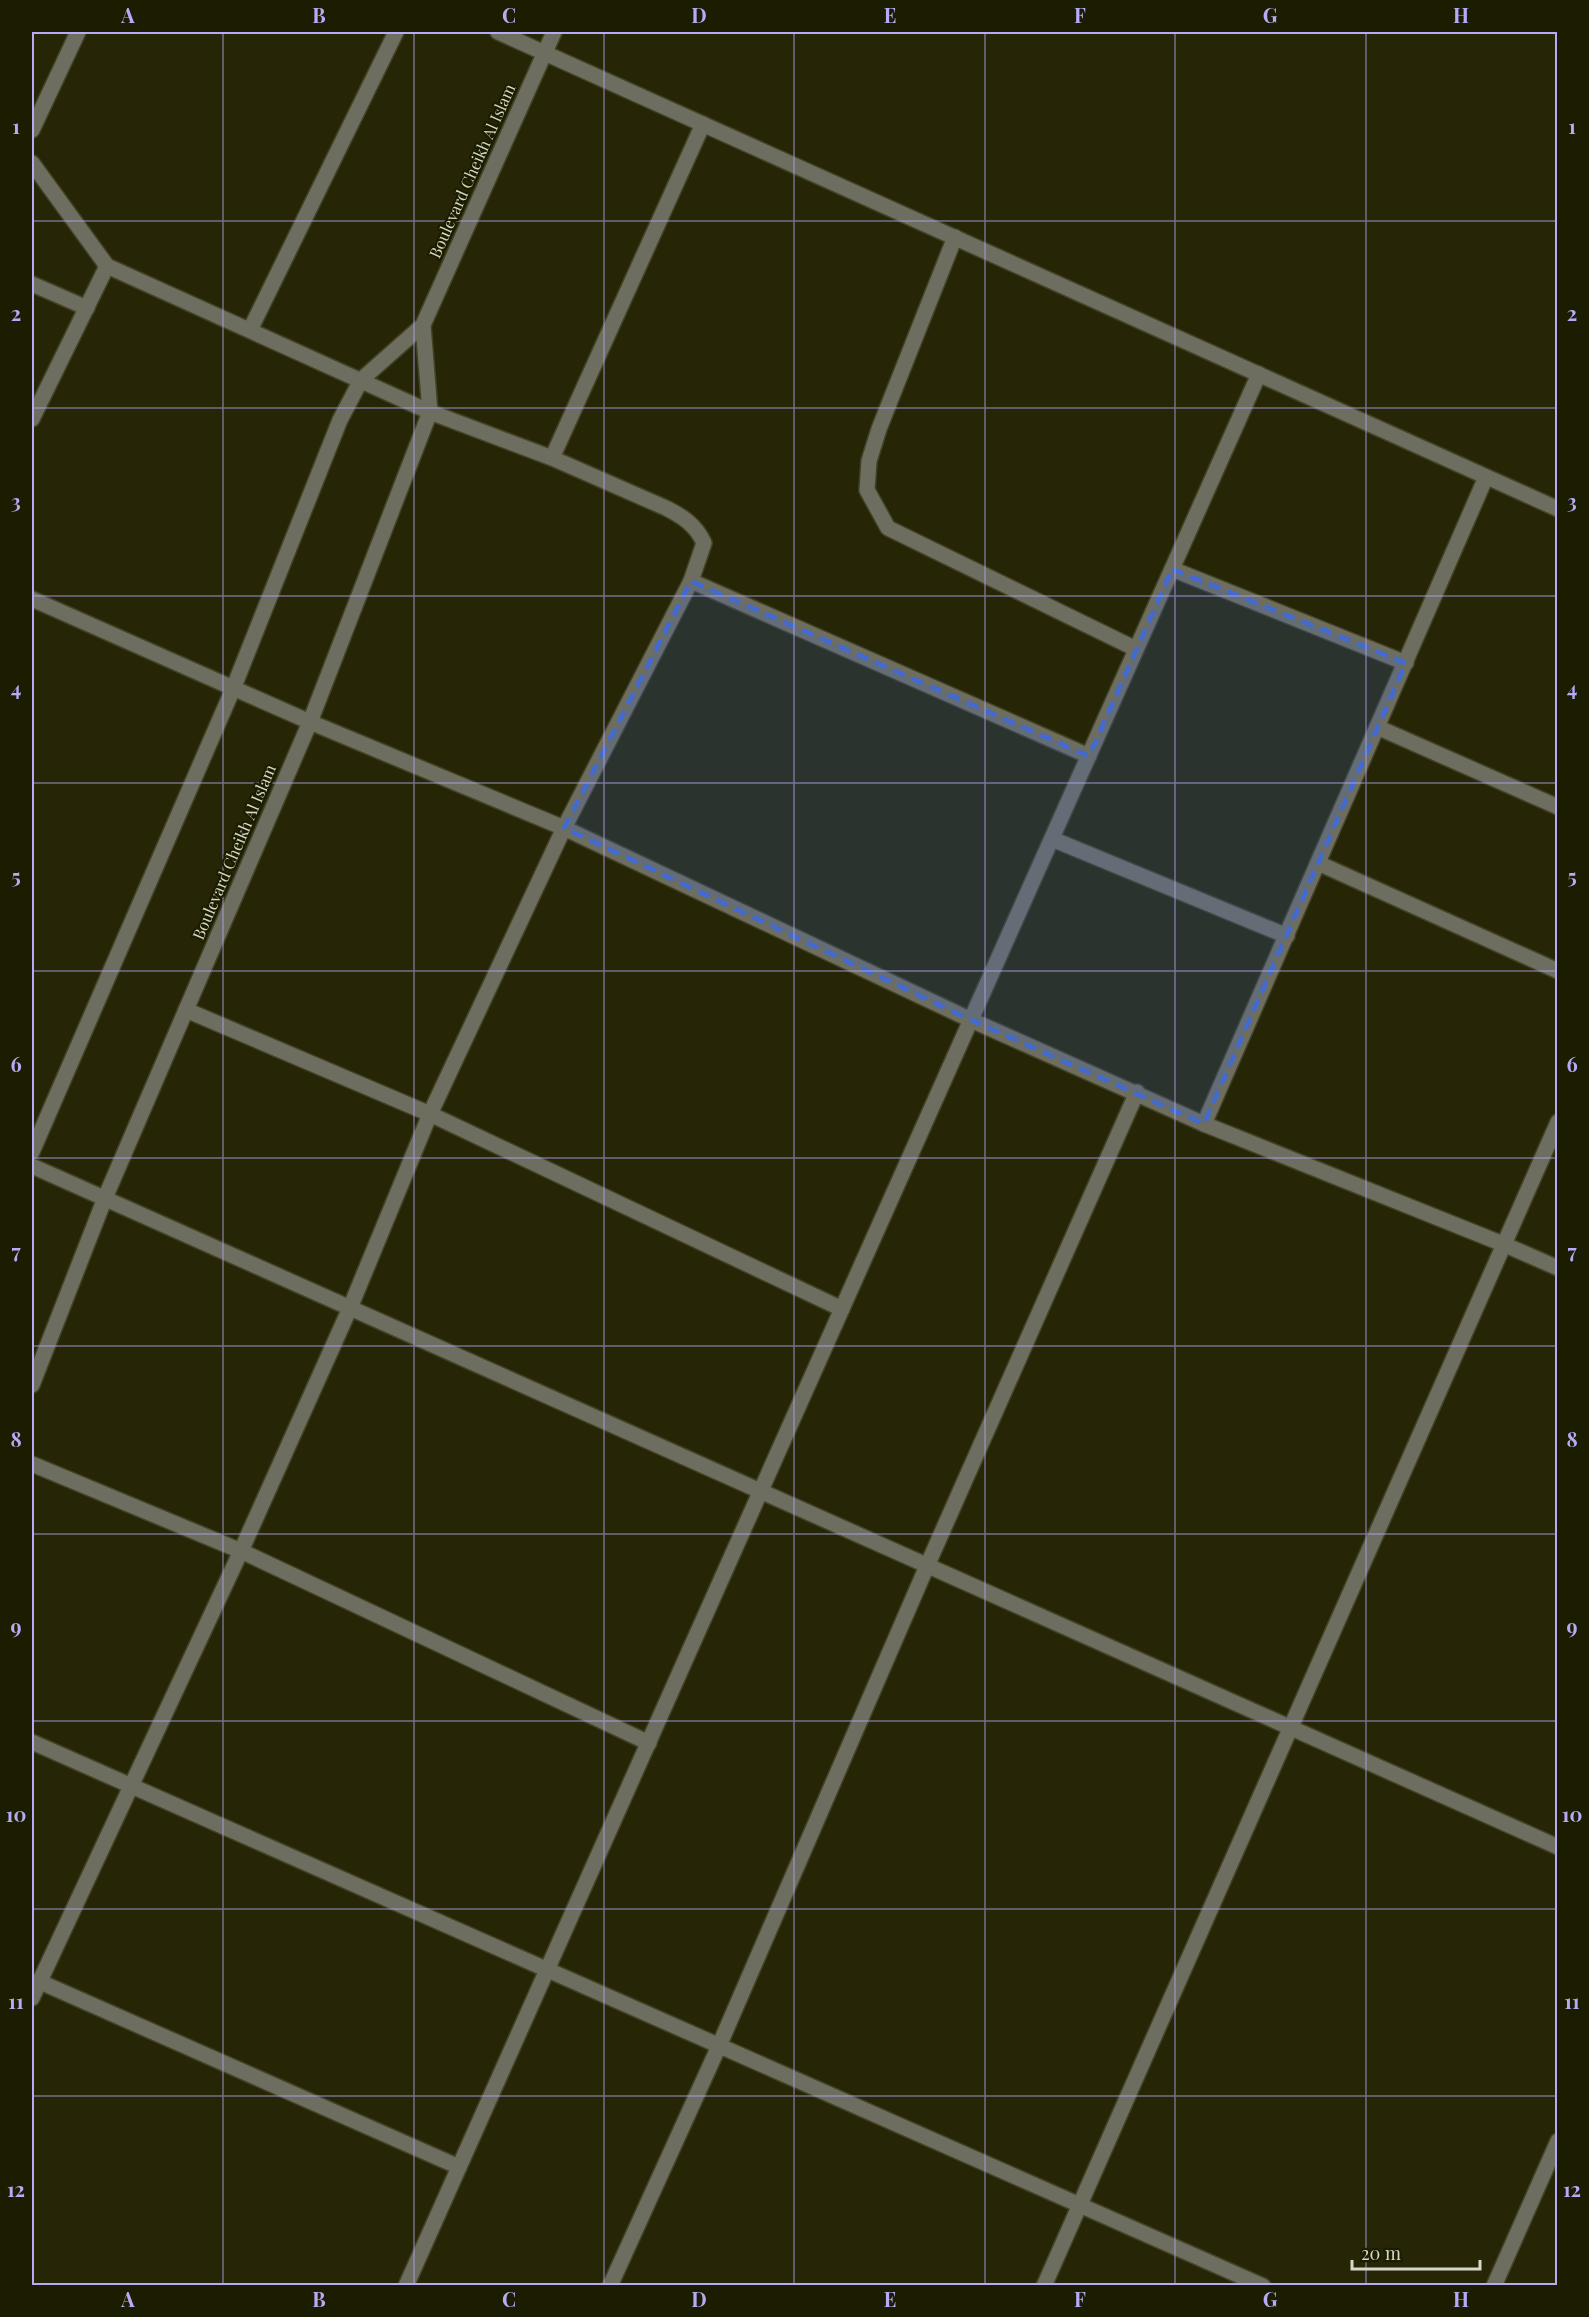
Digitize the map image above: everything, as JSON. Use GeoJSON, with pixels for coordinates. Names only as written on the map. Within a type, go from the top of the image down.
{"type":"FeatureCollection","features":[{"type":"Feature","properties":{"kind":"street"},"geometry":{"type":"LineString","coordinates":[[32,130],[78,32]]}},
{"type":"Feature","properties":{"kind":"street"},"geometry":{"type":"LineString","coordinates":[[250,330],[396,32]]}},
{"type":"Feature","properties":{"kind":"street"},"geometry":{"type":"LineString","coordinates":[[498,32],[1557,509]]}},
{"type":"Feature","properties":{"kind":"street","name":"Boulevard Cheikh Al Islam"},"geometry":{"type":"LineString","coordinates":[[32,1152],[233,688],[340,420],[361,380],[423,325],[554,32]]}},
{"type":"Feature","properties":{"kind":"street"},"geometry":{"type":"LineString","coordinates":[[552,458],[703,124]]}},
{"type":"Feature","properties":{"kind":"street"},"geometry":{"type":"LineString","coordinates":[[32,163],[107,266],[430,412],[552,458],[683,517],[700,535],[704,543],[691,581],[564,828],[430,1114],[350,1308],[241,1551],[32,1998]]}},
{"type":"Feature","properties":{"kind":"street"},"geometry":{"type":"LineString","coordinates":[[955,237],[879,429],[869,461],[867,490],[888,528],[1136,650]]}},
{"type":"Feature","properties":{"kind":"street"},"geometry":{"type":"LineString","coordinates":[[32,419],[107,266]]}},
{"type":"Feature","properties":{"kind":"street"},"geometry":{"type":"LineString","coordinates":[[32,284],[87,308]]}},
{"type":"Feature","properties":{"kind":"street","name":"Boulevard Cheikh Al Islam"},"geometry":{"type":"LineString","coordinates":[[32,1385],[105,1198],[310,722],[430,412],[423,325]]}},
{"type":"Feature","properties":{"kind":"street"},"geometry":{"type":"LineString","coordinates":[[406,2286],[1258,374]]}},
{"type":"Feature","properties":{"kind":"street"},"geometry":{"type":"LineString","coordinates":[[1204,1124],[1486,477]]}},
{"type":"Feature","properties":{"kind":"street"},"geometry":{"type":"LineString","coordinates":[[1172,569],[1406,663]]}},
{"type":"Feature","properties":{"kind":"street"},"geometry":{"type":"LineString","coordinates":[[691,581],[1089,756]]}},
{"type":"Feature","properties":{"kind":"street"},"geometry":{"type":"LineString","coordinates":[[32,599],[310,722],[564,828],[971,1020],[1137,1092],[1204,1124],[1503,1244],[1557,1268]]}},
{"type":"Feature","properties":{"kind":"street"},"geometry":{"type":"LineString","coordinates":[[1377,727],[1557,807]]}},
{"type":"Feature","properties":{"kind":"street"},"geometry":{"type":"LineString","coordinates":[[1052,838],[1287,936]]}},
{"type":"Feature","properties":{"kind":"street"},"geometry":{"type":"LineString","coordinates":[[1318,863],[1557,971]]}},
{"type":"Feature","properties":{"kind":"street"},"geometry":{"type":"LineString","coordinates":[[186,1010],[430,1114],[842,1309]]}},
{"type":"Feature","properties":{"kind":"street"},"geometry":{"type":"LineString","coordinates":[[610,2286],[719,2046],[927,1566],[1137,1092]]}},
{"type":"Feature","properties":{"kind":"street"},"geometry":{"type":"LineString","coordinates":[[1044,2286],[1557,1122]]}},
{"type":"Feature","properties":{"kind":"street"},"geometry":{"type":"LineString","coordinates":[[32,1166],[1557,1847]]}},
{"type":"Feature","properties":{"kind":"street"},"geometry":{"type":"LineString","coordinates":[[32,1464],[241,1551],[649,1743]]}},
{"type":"Feature","properties":{"kind":"street"},"geometry":{"type":"LineString","coordinates":[[32,1742],[1263,2286]]}},
{"type":"Feature","properties":{"kind":"street"},"geometry":{"type":"LineString","coordinates":[[38,1981],[459,2167]]}},
{"type":"Feature","properties":{"kind":"street"},"geometry":{"type":"LineString","coordinates":[[1494,2286],[1557,2141]]}},
{"type":"Feature","properties":{"kind":"highlighted area"},"geometry":{"type":"Polygon","coordinates":[[[1172,569],[1406,663],[1204,1124],[971,1020],[564,828],[691,581],[1089,756],[1172,569]]]}}]}
